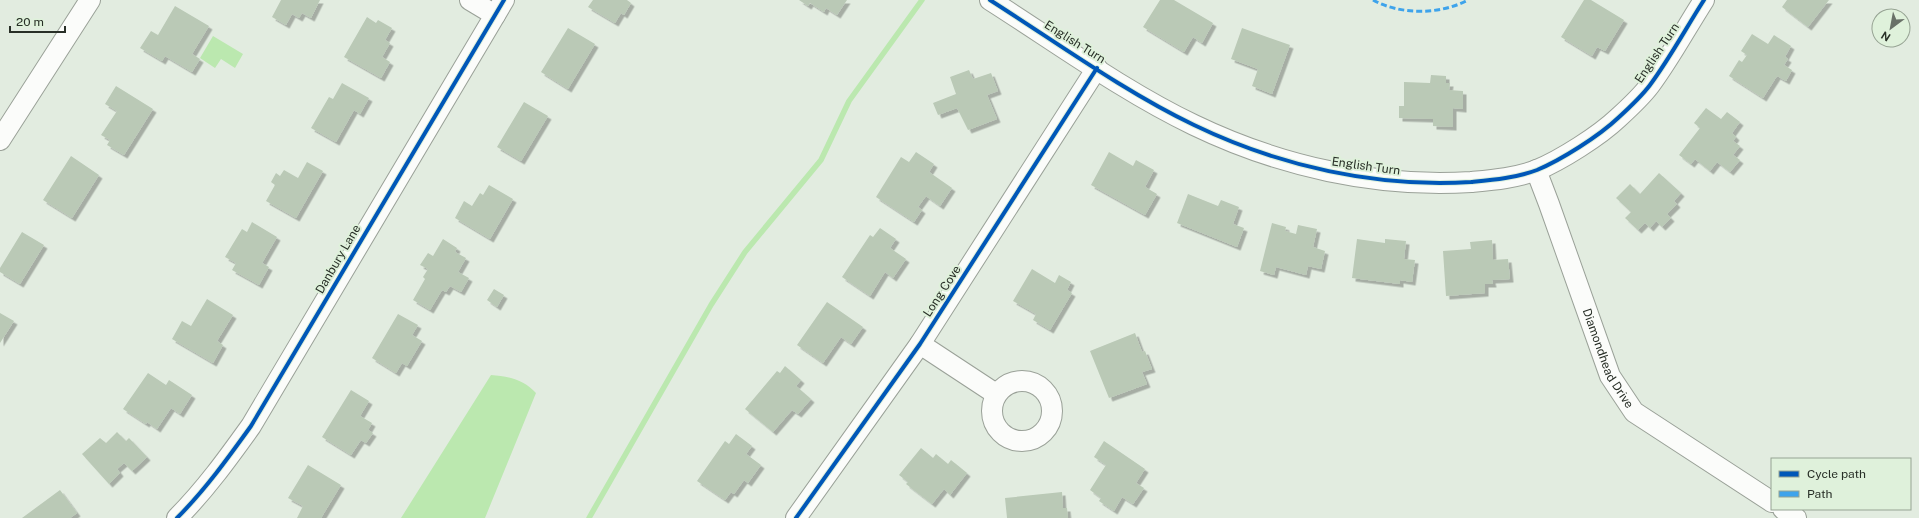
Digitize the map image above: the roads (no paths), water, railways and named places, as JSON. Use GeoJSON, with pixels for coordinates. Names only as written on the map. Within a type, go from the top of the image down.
{"type":"FeatureCollection","features":[{"type":"Feature","properties":{"kind":"street"},"geometry":{"type":"LineString","coordinates":[[0,140],[90,0]]}},
{"type":"Feature","properties":{"kind":"street"},"geometry":{"type":"LineString","coordinates":[[470,0],[499,7]]}},
{"type":"Feature","properties":{"kind":"street","name":"English Turn"},"geometry":{"type":"LineString","coordinates":[[990,0],[1158,106],[1195,126],[1257,152],[1329,172],[1386,181],[1450,183],[1494,180],[1536,170],[1576,148],[1616,120],[1649,86],[1704,0]]}},
{"type":"Feature","properties":{"kind":"street","name":"Danbury Lane"},"geometry":{"type":"LineString","coordinates":[[177,518],[195,500],[223,466],[251,426],[499,7]]}},
{"type":"Feature","properties":{"kind":"street","name":"Long Cove"},"geometry":{"type":"LineString","coordinates":[[796,518],[920,344],[1097,68]]}},
{"type":"Feature","properties":{"kind":"street","name":"Diamondhead Drive"},"geometry":{"type":"LineString","coordinates":[[1536,170],[1610,376],[1634,412],[1771,501]]}},
{"type":"Feature","properties":{"kind":"street"},"geometry":{"type":"LineString","coordinates":[[920,344],[996,394]]}},
{"type":"Feature","properties":{"kind":"street"},"geometry":{"type":"LineString","coordinates":[[1784,510],[1796,518]]}},
{"type":"Feature","properties":{"kind":"waterway"},"geometry":{"type":"LineString","coordinates":[[589,518],[711,305],[745,252],[821,160],[849,101],[922,0]]}}]}
